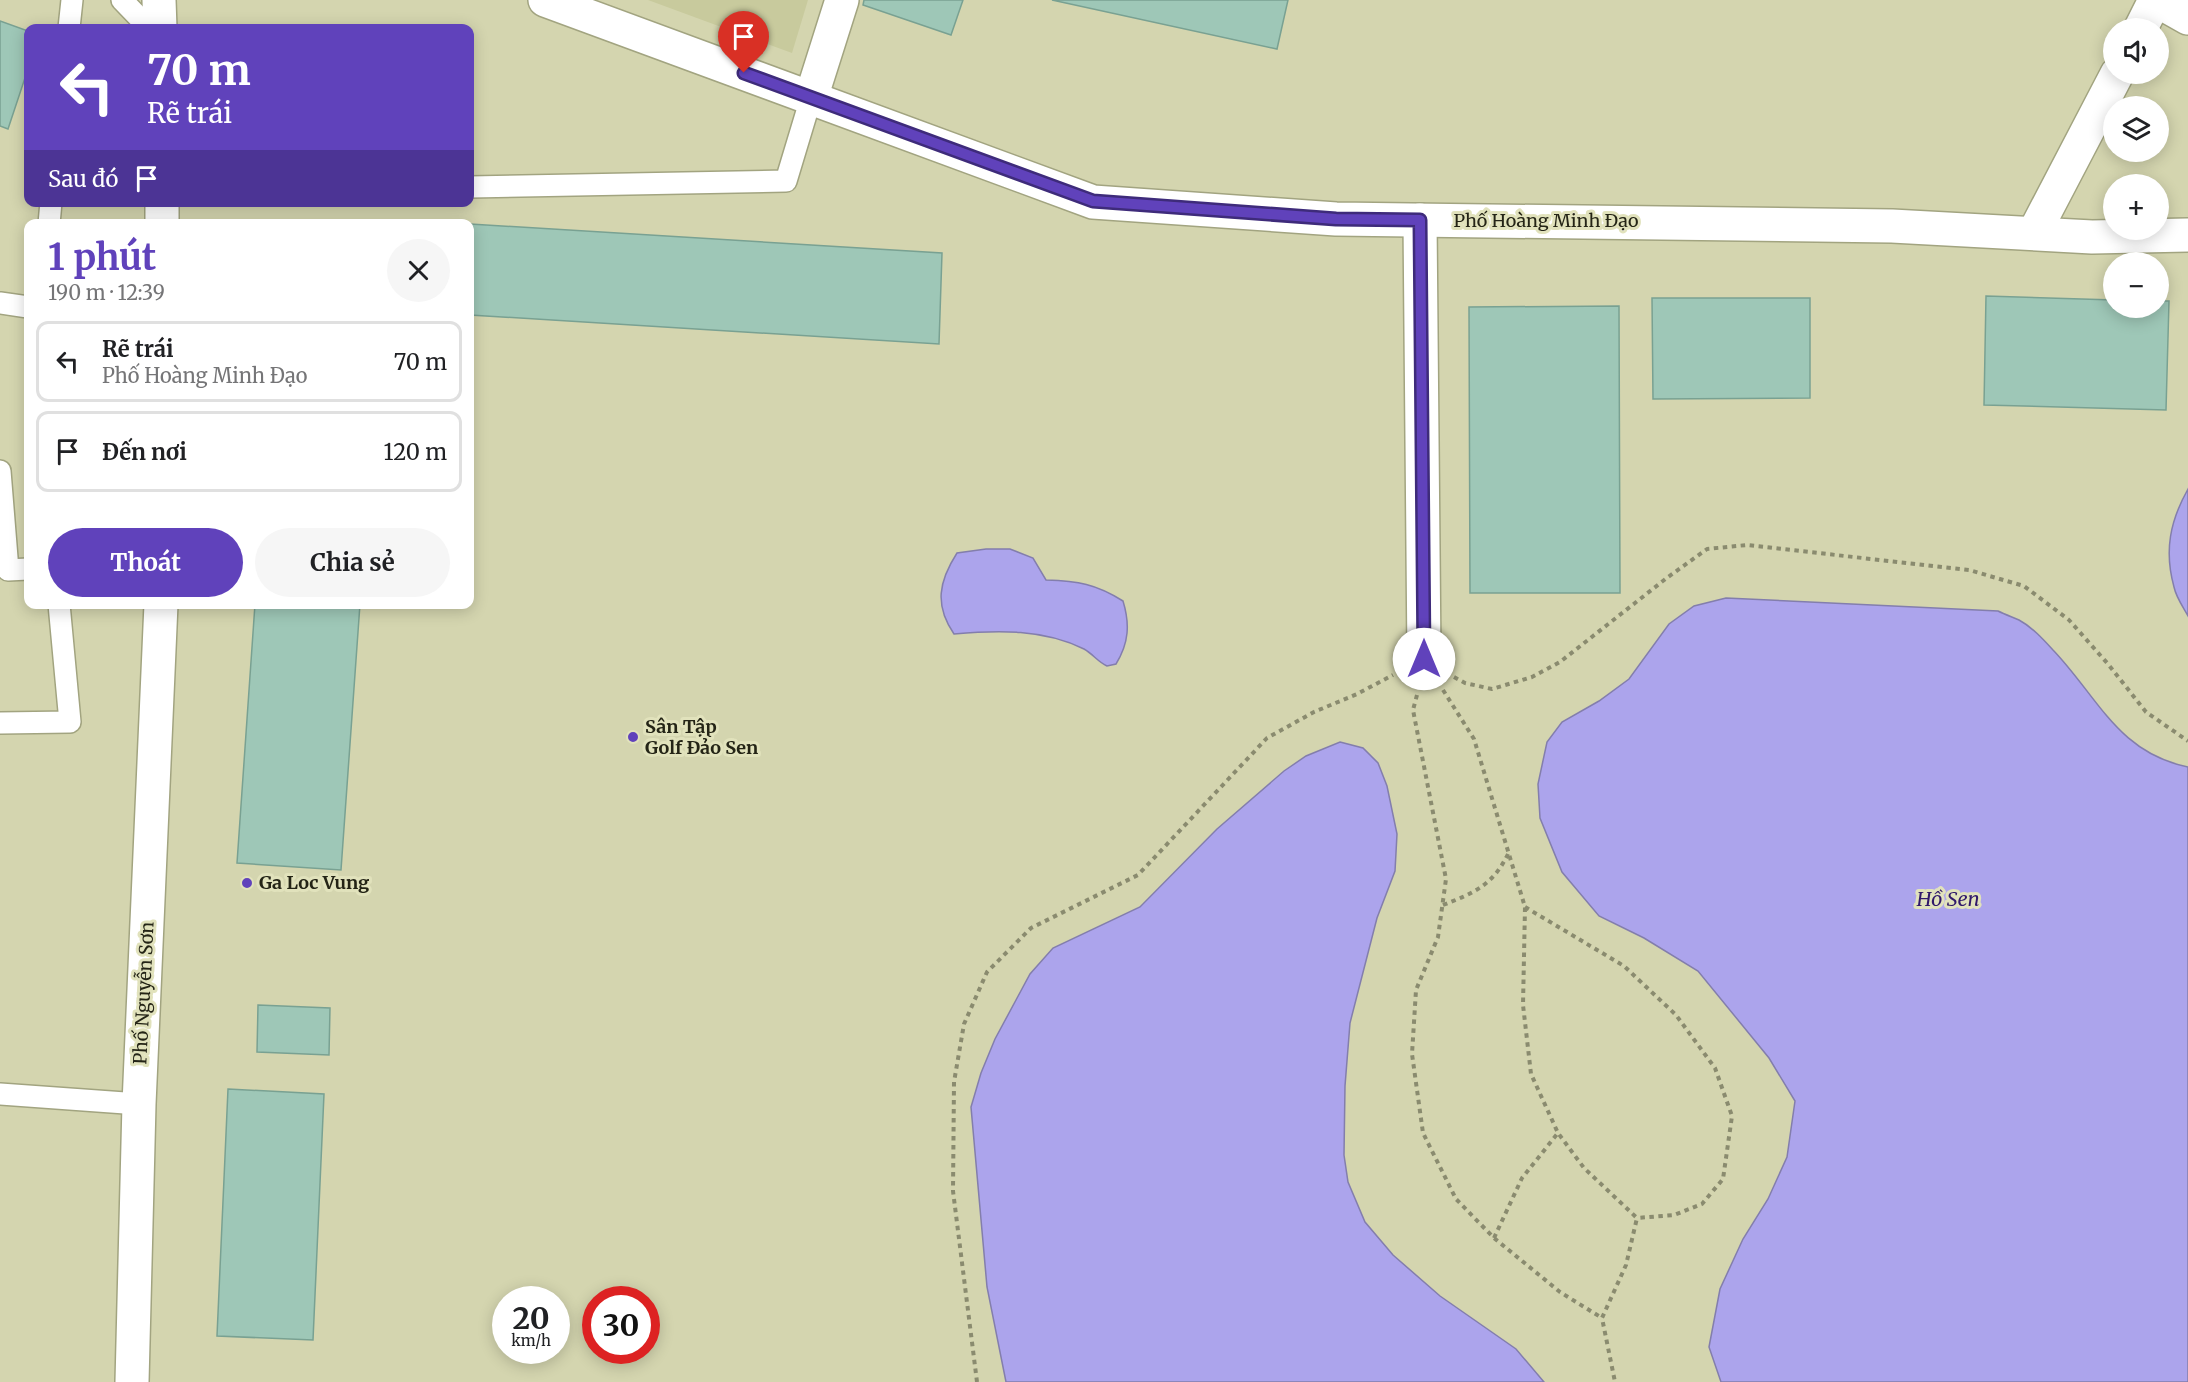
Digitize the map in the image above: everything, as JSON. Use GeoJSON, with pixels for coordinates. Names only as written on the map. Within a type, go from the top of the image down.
{"type":"FeatureCollection","features":[{"type":"Feature","properties":{"kind":"street"},"geometry":{"type":"LineString","coordinates":[[159,0],[160,24]]}},
{"type":"Feature","properties":{"kind":"street","name":"Phố Hoàng Minh Đạo"},"geometry":{"type":"LineString","coordinates":[[544,0],[1093,201],[1336,219],[1880,226],[2092,237],[2188,235]]}},
{"type":"Feature","properties":{"kind":"street"},"geometry":{"type":"LineString","coordinates":[[811,98],[842,0]]}},
{"type":"Feature","properties":{"kind":"street"},"geometry":{"type":"LineString","coordinates":[[2146,18],[2156,0],[2188,18]]}},
{"type":"Feature","properties":{"kind":"street"},"geometry":{"type":"LineString","coordinates":[[2034,233],[2112,84]]}},
{"type":"Feature","properties":{"kind":"street"},"geometry":{"type":"LineString","coordinates":[[1420,220],[1424,659]]}},
{"type":"Feature","properties":{"kind":"street","name":"Phố Nguyễn Sơn"},"geometry":{"type":"LineString","coordinates":[[132,1382],[139,1104],[161,609]]}},
{"type":"Feature","properties":{"kind":"lane"},"geometry":{"type":"LineString","coordinates":[[69,24],[72,0]]}},
{"type":"Feature","properties":{"kind":"lane"},"geometry":{"type":"LineString","coordinates":[[122,0],[145,24]]}},
{"type":"Feature","properties":{"kind":"lane"},"geometry":{"type":"LineString","coordinates":[[474,187],[786,181],[811,98]]}},
{"type":"Feature","properties":{"kind":"lane"},"geometry":{"type":"LineString","coordinates":[[0,303],[24,306]]}},
{"type":"Feature","properties":{"kind":"lane"},"geometry":{"type":"LineString","coordinates":[[0,471],[8,570],[24,569]]}},
{"type":"Feature","properties":{"kind":"lane"},"geometry":{"type":"LineString","coordinates":[[0,723],[70,722],[59,609]]}},
{"type":"Feature","properties":{"kind":"lane"},"geometry":{"type":"LineString","coordinates":[[0,1094],[139,1104]]}},
{"type":"Feature","properties":{"kind":"path"},"geometry":{"type":"LineString","coordinates":[[1424,659],[1465,683],[1492,689],[1532,677],[1560,662],[1707,549],[1747,545],[1969,570],[2024,586],[2069,620],[2146,712],[2188,741]]}},
{"type":"Feature","properties":{"kind":"path"},"geometry":{"type":"LineString","coordinates":[[1424,659],[1474,739],[1525,907],[1523,1005],[1531,1074],[1558,1134],[1584,1168],[1637,1218],[1674,1215],[1702,1204],[1723,1179],[1732,1116],[1715,1068],[1676,1015],[1624,966],[1525,907]]}},
{"type":"Feature","properties":{"kind":"path"},"geometry":{"type":"LineString","coordinates":[[1424,659],[1413,710],[1446,879],[1438,937],[1416,990],[1412,1054],[1423,1133],[1456,1199],[1494,1238],[1560,1292],[1602,1318]]}},
{"type":"Feature","properties":{"kind":"path"},"geometry":{"type":"LineString","coordinates":[[977,1382],[953,1191],[954,1082],[964,1024],[987,972],[1031,928],[1138,875],[1267,738],[1314,712],[1357,694],[1424,659]]}},
{"type":"Feature","properties":{"kind":"path"},"geometry":{"type":"LineString","coordinates":[[1443,905],[1489,883],[1501,869],[1509,853]]}},
{"type":"Feature","properties":{"kind":"path"},"geometry":{"type":"LineString","coordinates":[[1494,1238],[1522,1178],[1558,1134]]}},
{"type":"Feature","properties":{"kind":"path"},"geometry":{"type":"LineString","coordinates":[[1616,1382],[1602,1318],[1626,1265],[1637,1218]]}},
{"type":"Feature","properties":{"kind":"shaded area"},"geometry":{"type":"Polygon","coordinates":[[[648,0],[808,0],[792,53],[648,0]]]}},
{"type":"Feature","properties":{"kind":"water"},"geometry":{"type":"Polygon","coordinates":[[[2188,489],[2188,616],[2175,591],[2169,549],[2173,525],[2188,489]]]}},
{"type":"Feature","properties":{"kind":"water"},"geometry":{"type":"Polygon","coordinates":[[[986,549],[1010,549],[1033,558],[1046,580],[1086,584],[1123,601],[1127,618],[1127,633],[1124,649],[1116,664],[1107,666],[1084,649],[1069,642],[1037,634],[987,632],[954,634],[941,603],[946,573],[957,553],[986,549]]]}},
{"type":"Feature","properties":{"kind":"water","name":"Hồ Sen"},"geometry":{"type":"Polygon","coordinates":[[[1726,598],[1998,611],[2019,620],[2033,630],[2069,668],[2111,721],[2126,736],[2164,760],[2188,767],[2188,1382],[1721,1382],[1709,1347],[1720,1289],[1743,1239],[1768,1199],[1787,1157],[1795,1101],[1769,1058],[1698,971],[1644,938],[1599,916],[1562,872],[1540,818],[1538,784],[1547,742],[1562,722],[1599,701],[1629,679],[1669,624],[1694,606],[1726,598]]]}},
{"type":"Feature","properties":{"kind":"water"},"geometry":{"type":"Polygon","coordinates":[[[1340,742],[1363,748],[1378,763],[1387,786],[1397,834],[1395,871],[1377,918],[1350,1023],[1345,1086],[1344,1155],[1348,1182],[1365,1222],[1393,1255],[1440,1296],[1516,1349],[1544,1382],[1006,1382],[987,1287],[971,1107],[981,1073],[995,1039],[1030,974],[1053,948],[1140,907],[1217,829],[1284,771],[1306,756],[1340,742]]]}},
{"type":"Feature","properties":{"kind":"building"},"geometry":{"type":"Polygon","coordinates":[[[864,0],[963,0],[951,35],[863,5],[864,0]]]}},
{"type":"Feature","properties":{"kind":"building"},"geometry":{"type":"Polygon","coordinates":[[[1052,0],[1288,0],[1277,49],[1052,0]]]}},
{"type":"Feature","properties":{"kind":"building"},"geometry":{"type":"Polygon","coordinates":[[[0,21],[24,30],[24,81],[8,129],[0,126],[0,21]]]}},
{"type":"Feature","properties":{"kind":"building"},"geometry":{"type":"Polygon","coordinates":[[[474,224],[942,253],[939,344],[474,315],[474,224]]]}},
{"type":"Feature","properties":{"kind":"building"},"geometry":{"type":"Polygon","coordinates":[[[1986,296],[2103,300],[2103,318],[2169,318],[2166,410],[1984,405],[1986,296]]]}},
{"type":"Feature","properties":{"kind":"building"},"geometry":{"type":"Polygon","coordinates":[[[1652,298],[1810,298],[1810,398],[1653,399],[1652,298]]]}},
{"type":"Feature","properties":{"kind":"building"},"geometry":{"type":"Polygon","coordinates":[[[1619,306],[1620,593],[1470,593],[1469,307],[1619,306]]]}},
{"type":"Feature","properties":{"kind":"building"},"geometry":{"type":"Polygon","coordinates":[[[255,609],[360,609],[341,870],[237,863],[255,609]]]}},
{"type":"Feature","properties":{"kind":"building"},"geometry":{"type":"Polygon","coordinates":[[[258,1005],[330,1008],[329,1055],[257,1052],[258,1005]]]}},
{"type":"Feature","properties":{"kind":"building"},"geometry":{"type":"Polygon","coordinates":[[[228,1089],[324,1094],[313,1340],[217,1336],[228,1089]]]}},
{"type":"Feature","properties":{"kind":"place","name":"Sân Tập Golf Đảo Sen"},"geometry":{"type":"Point","coordinates":[633,737]}},
{"type":"Feature","properties":{"kind":"place","name":"Ga Loc Vung"},"geometry":{"type":"Point","coordinates":[247,883]}},
{"type":"Feature","properties":{"kind":"route"},"geometry":{"type":"LineString","coordinates":[[744,73],[1093,201],[1336,219],[1420,220],[1424,659]]}}]}
